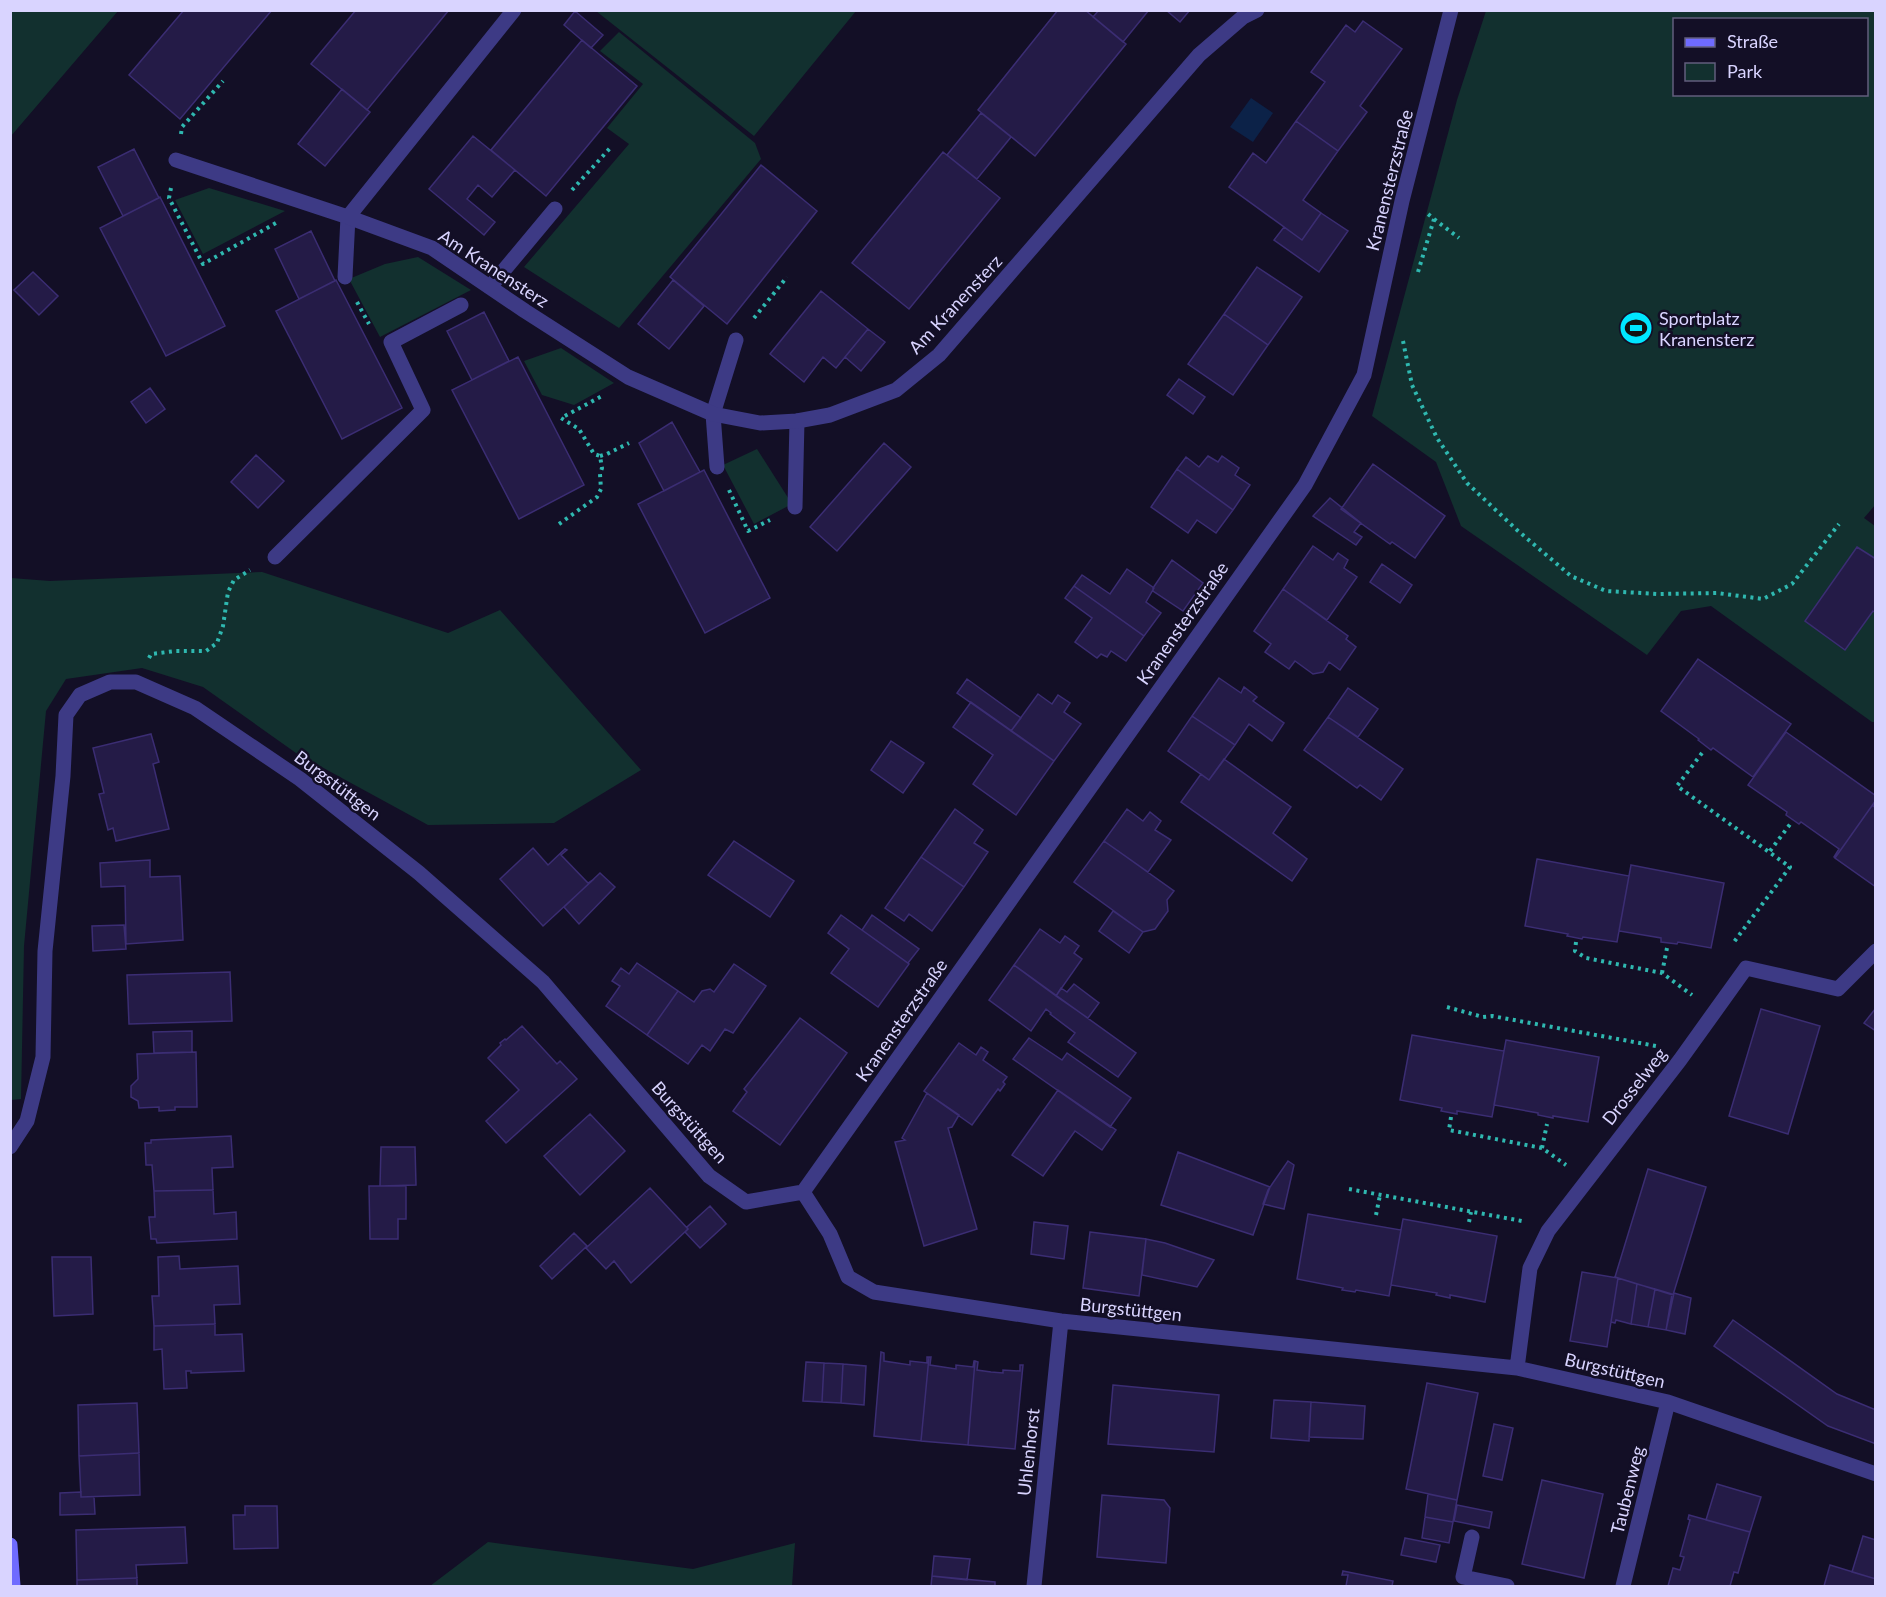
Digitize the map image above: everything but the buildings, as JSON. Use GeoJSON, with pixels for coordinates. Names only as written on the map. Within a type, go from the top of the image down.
{"type":"FeatureCollection","features":[{"type":"Feature","properties":{"kind":"street"},"geometry":{"type":"LineString","coordinates":[[345,277],[348,217],[514,10]]}},
{"type":"Feature","properties":{"kind":"street","name":"Am Kranensterz"},"geometry":{"type":"LineString","coordinates":[[176,160],[348,217],[432,248],[628,377],[713,414],[760,423],[796,421],[830,415],[896,390],[939,356],[1199,55],[1243,17],[1257,10]]}},
{"type":"Feature","properties":{"kind":"street","name":"Kranensterzstraße"},"geometry":{"type":"LineString","coordinates":[[803,1192],[1305,485],[1364,375],[1402,201],[1451,10]]}},
{"type":"Feature","properties":{"kind":"street"},"geometry":{"type":"LineString","coordinates":[[490,287],[555,209]]}},
{"type":"Feature","properties":{"kind":"street"},"geometry":{"type":"LineString","coordinates":[[275,557],[423,410],[391,342],[461,305]]}},
{"type":"Feature","properties":{"kind":"street"},"geometry":{"type":"LineString","coordinates":[[717,467],[713,414],[736,340]]}},
{"type":"Feature","properties":{"kind":"street"},"geometry":{"type":"LineString","coordinates":[[795,507],[796,421]]}},
{"type":"Feature","properties":{"kind":"street","name":"Burgstüttgen"},"geometry":{"type":"LineString","coordinates":[[10,1147],[27,1120],[43,1057],[45,951],[63,776],[66,715],[80,695],[110,682],[136,682],[204,714],[300,779],[420,873],[543,982],[709,1176],[747,1202],[803,1192],[830,1234],[848,1277],[874,1293],[1060,1321],[1517,1368],[1668,1402],[1875,1474]]}},
{"type":"Feature","properties":{"kind":"street"},"geometry":{"type":"LineString","coordinates":[[1746,968],[1838,988],[1875,951]]}},
{"type":"Feature","properties":{"kind":"street","name":"Drosselweg"},"geometry":{"type":"LineString","coordinates":[[1517,1368],[1530,1268],[1548,1231],[1680,1060],[1746,968]]}},
{"type":"Feature","properties":{"kind":"street","name":"Uhlenhorst"},"geometry":{"type":"LineString","coordinates":[[1034,1587],[1060,1321]]}},
{"type":"Feature","properties":{"kind":"street","name":"Taubenweg"},"geometry":{"type":"LineString","coordinates":[[1623,1587],[1668,1402]]}},
{"type":"Feature","properties":{"kind":"street"},"geometry":{"type":"LineString","coordinates":[[1472,1537],[1463,1577],[1507,1587]]}},
{"type":"Feature","properties":{"kind":"street"},"geometry":{"type":"LineString","coordinates":[[10,1545],[13,1587]]}},
{"type":"Feature","properties":{"kind":"path"},"geometry":{"type":"LineString","coordinates":[[555,209],[612,146]]}},
{"type":"Feature","properties":{"kind":"path"},"geometry":{"type":"LineString","coordinates":[[169,198],[203,264],[270,226]]}},
{"type":"Feature","properties":{"kind":"path"},"geometry":{"type":"LineString","coordinates":[[1402,201],[1434,219],[1459,238]]}},
{"type":"Feature","properties":{"kind":"path"},"geometry":{"type":"LineString","coordinates":[[1415,282],[1434,219]]}},
{"type":"Feature","properties":{"kind":"path"},"geometry":{"type":"LineString","coordinates":[[736,340],[787,277]]}},
{"type":"Feature","properties":{"kind":"path"},"geometry":{"type":"LineString","coordinates":[[357,300],[380,347],[391,342]]}},
{"type":"Feature","properties":{"kind":"path"},"geometry":{"type":"LineString","coordinates":[[1404,333],[1403,343],[1412,385],[1437,438],[1467,483],[1571,576],[1606,591],[1658,594],[1717,593],[1762,599],[1792,584],[1839,524]]}},
{"type":"Feature","properties":{"kind":"path"},"geometry":{"type":"LineString","coordinates":[[603,396],[561,418],[579,429],[594,454],[600,456],[607,454],[629,443]]}},
{"type":"Feature","properties":{"kind":"path"},"geometry":{"type":"LineString","coordinates":[[559,524],[597,497],[601,489],[600,456]]}},
{"type":"Feature","properties":{"kind":"path"},"geometry":{"type":"LineString","coordinates":[[725,482],[748,531],[795,507]]}},
{"type":"Feature","properties":{"kind":"path"},"geometry":{"type":"LineString","coordinates":[[176,651],[206,651],[217,643],[223,626],[228,592],[234,580],[252,569]]}},
{"type":"Feature","properties":{"kind":"path"},"geometry":{"type":"LineString","coordinates":[[1702,753],[1677,786],[1790,867],[1734,942],[1746,968]]}},
{"type":"Feature","properties":{"kind":"path"},"geometry":{"type":"LineString","coordinates":[[1770,851],[1791,823]]}},
{"type":"Feature","properties":{"kind":"path"},"geometry":{"type":"LineString","coordinates":[[1576,942],[1575,951],[1586,958],[1662,973],[1714,1011]]}},
{"type":"Feature","properties":{"kind":"path"},"geometry":{"type":"LineString","coordinates":[[1662,973],[1667,948]]}},
{"type":"Feature","properties":{"kind":"path"},"geometry":{"type":"LineString","coordinates":[[1447,1007],[1483,1017],[1492,1016],[1657,1047],[1680,1060]]}},
{"type":"Feature","properties":{"kind":"path"},"geometry":{"type":"LineString","coordinates":[[1450,1117],[1449,1130],[1542,1148],[1587,1178]]}},
{"type":"Feature","properties":{"kind":"path"},"geometry":{"type":"LineString","coordinates":[[1542,1148],[1547,1124]]}},
{"type":"Feature","properties":{"kind":"path"},"geometry":{"type":"LineString","coordinates":[[1349,1190],[1524,1222],[1548,1231]]}},
{"type":"Feature","properties":{"kind":"path"},"geometry":{"type":"LineString","coordinates":[[1376,1215],[1380,1195]]}},
{"type":"Feature","properties":{"kind":"path"},"geometry":{"type":"LineString","coordinates":[[1469,1222],[1471,1212]]}},
{"type":"Feature","properties":{"kind":"green space"},"geometry":{"type":"Polygon","coordinates":[[[10,11],[118,11],[11,136],[10,11]]]}},
{"type":"Feature","properties":{"kind":"green space"},"geometry":{"type":"Polygon","coordinates":[[[596,11],[856,11],[754,136],[596,11]]]}},
{"type":"Feature","properties":{"kind":"green space","name":"Sportplatz Kranensterz"},"geometry":{"type":"Polygon","coordinates":[[[1486,11],[1875,11],[1876,504],[1864,518],[1875,526],[1875,722],[1711,606],[1681,611],[1647,655],[1461,526],[1436,462],[1372,416],[1457,100],[1486,11]]]}},
{"type":"Feature","properties":{"kind":"green space"},"geometry":{"type":"Polygon","coordinates":[[[619,32],[755,143],[761,159],[619,328],[524,267],[629,144],[607,128],[643,84],[600,51],[619,32]]]}},
{"type":"Feature","properties":{"kind":"green space"},"geometry":{"type":"Polygon","coordinates":[[[209,188],[285,211],[203,254],[175,200],[209,188]]]}},
{"type":"Feature","properties":{"kind":"green space"},"geometry":{"type":"Polygon","coordinates":[[[418,257],[471,290],[380,337],[349,279],[385,264],[418,257]]]}},
{"type":"Feature","properties":{"kind":"green space"},"geometry":{"type":"Polygon","coordinates":[[[561,348],[614,383],[574,405],[542,395],[524,361],[561,348]]]}},
{"type":"Feature","properties":{"kind":"green space"},"geometry":{"type":"Polygon","coordinates":[[[757,449],[792,504],[754,524],[723,465],[757,449]]]}},
{"type":"Feature","properties":{"kind":"green space"},"geometry":{"type":"Polygon","coordinates":[[[262,572],[448,633],[500,610],[641,770],[554,823],[428,825],[296,753],[203,687],[142,668],[66,679],[46,711],[24,946],[21,1099],[11,1100],[11,578],[50,581],[262,572]]]}},
{"type":"Feature","properties":{"kind":"green space"},"geometry":{"type":"Polygon","coordinates":[[[488,1542],[693,1569],[795,1543],[792,1586],[430,1586],[488,1542]]]}},
{"type":"Feature","properties":{"kind":"water"},"geometry":{"type":"Polygon","coordinates":[[[1251,98],[1273,113],[1253,142],[1230,127],[1251,98]]]}},
{"type":"Feature","properties":{"kind":"place","name":"Sportplatz Kranensterz"},"geometry":{"type":"Point","coordinates":[1636,328]}}]}
